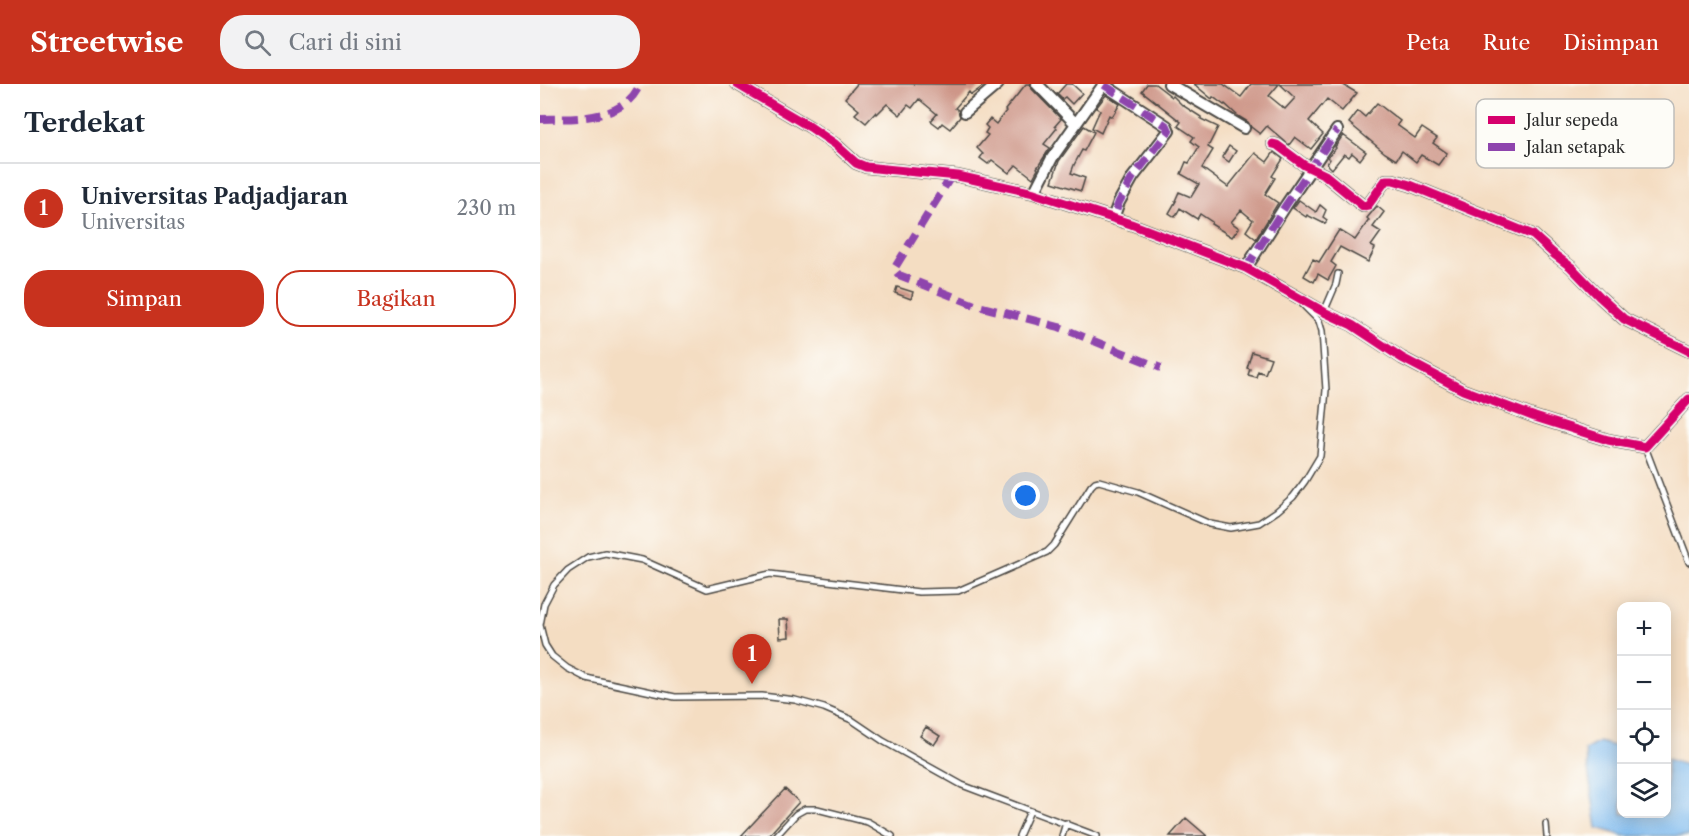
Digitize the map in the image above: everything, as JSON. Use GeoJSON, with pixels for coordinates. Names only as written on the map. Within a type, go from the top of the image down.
{"type":"FeatureCollection","features":[{"type":"Feature","properties":{"kind":"street"},"geometry":{"type":"LineString","coordinates":[[737,84],[756,88],[835,144],[856,163],[958,176],[1034,193],[1113,218],[1246,268],[1324,312],[1352,325],[1402,358],[1463,390],[1535,417],[1608,440],[1645,447],[1689,399]]}},
{"type":"Feature","properties":{"kind":"street"},"geometry":{"type":"LineString","coordinates":[[965,112],[998,84]]}},
{"type":"Feature","properties":{"kind":"street"},"geometry":{"type":"LineString","coordinates":[[1037,84],[1075,123]]}},
{"type":"Feature","properties":{"kind":"street"},"geometry":{"type":"LineString","coordinates":[[1034,193],[1052,158],[1104,84],[1167,126],[1169,131],[1133,177],[1113,218]]}},
{"type":"Feature","properties":{"kind":"street"},"geometry":{"type":"LineString","coordinates":[[1169,84],[1245,128]]}},
{"type":"Feature","properties":{"kind":"street"},"geometry":{"type":"LineString","coordinates":[[1246,268],[1337,130]]}},
{"type":"Feature","properties":{"kind":"street"},"geometry":{"type":"LineString","coordinates":[[1273,144],[1304,165],[1325,175],[1363,206],[1368,205],[1386,180],[1393,180],[1533,236],[1570,267],[1624,319],[1689,351]]}},
{"type":"Feature","properties":{"kind":"lane"},"geometry":{"type":"LineString","coordinates":[[1324,312],[1338,274]]}},
{"type":"Feature","properties":{"kind":"lane"},"geometry":{"type":"LineString","coordinates":[[1097,836],[962,785],[883,741],[852,720],[805,702],[762,696],[675,697],[586,678],[567,668],[552,656],[545,645],[540,625],[544,604],[554,585],[568,570],[588,556],[605,553],[642,560],[707,589],[770,574],[919,592],[958,591],[1047,552],[1054,545],[1091,486],[1099,481],[1138,492],[1210,524],[1231,528],[1259,523],[1293,497],[1320,456],[1326,390],[1322,331],[1319,321],[1298,299],[1282,288]]}},
{"type":"Feature","properties":{"kind":"lane"},"geometry":{"type":"LineString","coordinates":[[1645,447],[1689,562]]}},
{"type":"Feature","properties":{"kind":"lane"},"geometry":{"type":"LineString","coordinates":[[776,836],[796,814],[805,809],[818,809],[868,822],[892,836]]}},
{"type":"Feature","properties":{"kind":"lane"},"geometry":{"type":"LineString","coordinates":[[1019,836],[1030,811]]}},
{"type":"Feature","properties":{"kind":"lane"},"geometry":{"type":"LineString","coordinates":[[1062,836],[1066,823]]}},
{"type":"Feature","properties":{"kind":"lane"},"geometry":{"type":"LineString","coordinates":[[1546,824],[1547,836]]}},
{"type":"Feature","properties":{"kind":"water"},"geometry":{"type":"Polygon","coordinates":[[[1599,742],[1617,747],[1617,818],[1671,818],[1671,760],[1689,766],[1689,836],[1625,836],[1597,828],[1585,750],[1599,742]]]}},
{"type":"Feature","properties":{"kind":"building"},"geometry":{"type":"Polygon","coordinates":[[[857,84],[986,84],[971,95],[969,92],[955,108],[960,117],[950,129],[942,123],[939,127],[931,121],[937,114],[919,99],[912,108],[908,105],[900,115],[887,104],[866,123],[855,114],[859,110],[845,98],[857,84]]]}},
{"type":"Feature","properties":{"kind":"building"},"geometry":{"type":"Polygon","coordinates":[[[1026,84],[1030,84],[1032,89],[1061,119],[1044,144],[1050,148],[1033,178],[1016,165],[1009,173],[992,160],[988,164],[980,158],[983,154],[977,148],[988,135],[985,133],[988,128],[985,125],[990,119],[996,124],[1026,84]]]}},
{"type":"Feature","properties":{"kind":"building"},"geometry":{"type":"Polygon","coordinates":[[[1066,84],[1072,84],[1082,93],[1072,104],[1065,97],[1062,99],[1057,94],[1066,84]]]}},
{"type":"Feature","properties":{"kind":"building"},"geometry":{"type":"Polygon","coordinates":[[[1147,84],[1155,84],[1201,119],[1218,127],[1208,147],[1213,150],[1202,168],[1228,187],[1255,153],[1267,162],[1274,152],[1283,159],[1272,176],[1275,178],[1265,194],[1278,203],[1256,239],[1246,231],[1253,220],[1241,210],[1231,222],[1239,228],[1232,237],[1200,214],[1197,219],[1180,208],[1175,217],[1169,213],[1179,192],[1191,197],[1199,184],[1181,174],[1186,162],[1189,163],[1199,147],[1191,141],[1194,137],[1178,126],[1181,122],[1142,91],[1147,84]]]}},
{"type":"Feature","properties":{"kind":"building"},"geometry":{"type":"Polygon","coordinates":[[[1194,84],[1223,84],[1241,97],[1251,84],[1279,84],[1269,96],[1285,109],[1295,98],[1280,84],[1342,84],[1357,93],[1342,111],[1327,99],[1309,121],[1323,134],[1311,149],[1295,137],[1289,145],[1267,126],[1260,134],[1225,104],[1213,97],[1212,99],[1194,84]]]}},
{"type":"Feature","properties":{"kind":"building"},"geometry":{"type":"Polygon","coordinates":[[[1106,95],[1120,104],[1112,117],[1109,115],[1101,133],[1092,128],[1100,110],[1096,108],[1106,95]]]}},
{"type":"Feature","properties":{"kind":"building"},"geometry":{"type":"Polygon","coordinates":[[[1377,103],[1400,121],[1397,125],[1415,138],[1422,128],[1437,138],[1433,143],[1447,153],[1438,165],[1421,155],[1416,162],[1402,151],[1396,160],[1349,123],[1358,111],[1365,117],[1377,103]]]}},
{"type":"Feature","properties":{"kind":"building"},"geometry":{"type":"Polygon","coordinates":[[[1084,126],[1094,132],[1071,173],[1085,178],[1081,191],[1052,182],[1059,161],[1084,126]]]}},
{"type":"Feature","properties":{"kind":"building"},"geometry":{"type":"Polygon","coordinates":[[[1343,135],[1366,152],[1360,160],[1352,153],[1349,157],[1344,154],[1332,169],[1327,164],[1330,159],[1328,157],[1343,135]]]}},
{"type":"Feature","properties":{"kind":"building"},"geometry":{"type":"Polygon","coordinates":[[[1229,146],[1236,151],[1229,162],[1222,157],[1229,146]]]}},
{"type":"Feature","properties":{"kind":"building"},"geometry":{"type":"Polygon","coordinates":[[[1299,200],[1316,212],[1320,205],[1326,210],[1323,217],[1327,220],[1325,224],[1307,215],[1306,217],[1293,208],[1299,200]]]}},
{"type":"Feature","properties":{"kind":"building"},"geometry":{"type":"Polygon","coordinates":[[[1377,206],[1384,212],[1373,227],[1381,232],[1371,246],[1375,248],[1368,262],[1340,247],[1331,262],[1336,266],[1328,280],[1318,274],[1314,282],[1304,276],[1313,259],[1319,262],[1339,230],[1355,240],[1369,220],[1367,218],[1377,206]]]}},
{"type":"Feature","properties":{"kind":"building"},"geometry":{"type":"Polygon","coordinates":[[[897,287],[913,292],[911,299],[895,293],[897,287]]]}},
{"type":"Feature","properties":{"kind":"building"},"geometry":{"type":"Polygon","coordinates":[[[1252,352],[1271,358],[1265,374],[1258,371],[1256,377],[1248,375],[1250,369],[1247,368],[1252,352]]]}},
{"type":"Feature","properties":{"kind":"building"},"geometry":{"type":"Polygon","coordinates":[[[779,619],[788,619],[789,637],[780,638],[779,619]]]}},
{"type":"Feature","properties":{"kind":"building"},"geometry":{"type":"Polygon","coordinates":[[[926,727],[940,736],[934,745],[920,736],[926,727]]]}},
{"type":"Feature","properties":{"kind":"building"},"geometry":{"type":"Polygon","coordinates":[[[785,789],[799,802],[768,836],[741,836],[785,789]]]}},
{"type":"Feature","properties":{"kind":"building"},"geometry":{"type":"Polygon","coordinates":[[[1186,818],[1207,836],[1170,836],[1186,818]]]}},
{"type":"Feature","properties":{"kind":"marked path"},"geometry":{"type":"LineString","coordinates":[[540,119],[582,118],[610,112],[633,96],[640,84]]}},
{"type":"Feature","properties":{"kind":"marked path"},"geometry":{"type":"LineString","coordinates":[[1104,85],[1167,126],[1169,131],[1133,177],[1113,218]]}},
{"type":"Feature","properties":{"kind":"marked path"},"geometry":{"type":"LineString","coordinates":[[1246,268],[1337,130]]}},
{"type":"Feature","properties":{"kind":"marked path"},"geometry":{"type":"LineString","coordinates":[[952,175],[894,269],[899,275],[975,305],[1059,327],[1161,368]]}},
{"type":"Feature","properties":{"kind":"cycle path"},"geometry":{"type":"LineString","coordinates":[[737,84],[810,127],[835,144],[856,163],[866,167],[958,176],[1034,193],[1131,224],[1246,268],[1324,312],[1352,325],[1402,358],[1463,390],[1535,417],[1608,440],[1645,447],[1689,399]]}},
{"type":"Feature","properties":{"kind":"cycle path"},"geometry":{"type":"LineString","coordinates":[[1273,144],[1304,165],[1325,175],[1363,206],[1368,205],[1386,180],[1393,180],[1533,235],[1571,267],[1624,319],[1689,351]]}},
{"type":"Feature","properties":{"kind":"place","name":"Universitas Padjadjaran"},"geometry":{"type":"Point","coordinates":[752,684]}}]}
